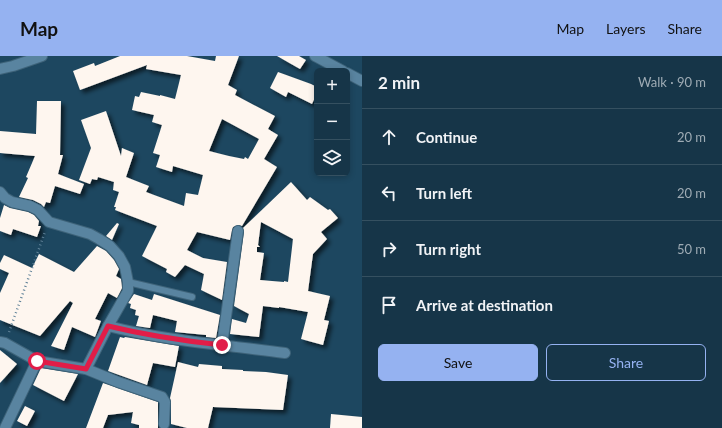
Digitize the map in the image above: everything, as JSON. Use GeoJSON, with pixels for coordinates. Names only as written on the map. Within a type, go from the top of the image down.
{"type":"FeatureCollection","features":[{"type":"Feature","properties":{"kind":"street"},"geometry":{"type":"LineString","coordinates":[[0,69],[42,56]]}},
{"type":"Feature","properties":{"kind":"street"},"geometry":{"type":"LineString","coordinates":[[316,56],[338,68]]}},
{"type":"Feature","properties":{"kind":"street"},"geometry":{"type":"LineString","coordinates":[[350,75],[362,81]]}},
{"type":"Feature","properties":{"kind":"street"},"geometry":{"type":"LineString","coordinates":[[0,192],[5,198],[12,202],[30,206],[38,210],[49,222],[90,234],[99,239],[110,246],[119,256],[125,267],[128,291],[86,369]]}},
{"type":"Feature","properties":{"kind":"street"},"geometry":{"type":"LineString","coordinates":[[222,345],[238,231]]}},
{"type":"Feature","properties":{"kind":"street"},"geometry":{"type":"LineString","coordinates":[[108,326],[155,336],[285,353]]}},
{"type":"Feature","properties":{"kind":"street"},"geometry":{"type":"LineString","coordinates":[[2,343],[37,361],[86,369],[162,397],[165,402],[164,424]]}},
{"type":"Feature","properties":{"kind":"street"},"geometry":{"type":"LineString","coordinates":[[5,428],[37,361]]}},
{"type":"Feature","properties":{"kind":"lane"},"geometry":{"type":"LineString","coordinates":[[128,282],[192,297]]}},
{"type":"Feature","properties":{"kind":"path"},"geometry":{"type":"LineString","coordinates":[[2,343],[49,222]]}},
{"type":"Feature","properties":{"kind":"building"},"geometry":{"type":"Polygon","coordinates":[[[120,56],[187,56],[215,61],[216,56],[239,56],[228,85],[237,90],[235,95],[275,116],[268,129],[278,135],[264,159],[277,167],[242,226],[239,225],[233,227],[230,240],[197,232],[187,250],[203,258],[227,262],[222,300],[201,290],[204,274],[185,265],[175,277],[166,272],[167,269],[142,256],[157,226],[115,210],[116,207],[114,207],[119,192],[113,190],[114,182],[98,177],[97,180],[92,179],[90,184],[79,180],[91,148],[81,120],[106,111],[121,156],[122,148],[134,153],[126,177],[149,186],[146,192],[184,206],[186,193],[198,195],[203,175],[173,166],[172,172],[156,167],[160,155],[153,153],[162,125],[152,122],[154,115],[132,110],[135,96],[139,97],[141,92],[175,99],[181,75],[146,69],[147,65],[80,90],[73,71],[94,63],[95,66],[120,56]],[[222,119],[209,151],[244,159],[245,157],[248,159],[259,139],[222,119]]]}},
{"type":"Feature","properties":{"kind":"building"},"geometry":{"type":"Polygon","coordinates":[[[277,56],[299,56],[306,60],[300,69],[277,56]]]}},
{"type":"Feature","properties":{"kind":"building"},"geometry":{"type":"Polygon","coordinates":[[[278,72],[314,86],[314,100],[312,104],[288,92],[286,97],[270,88],[278,72]]]}},
{"type":"Feature","properties":{"kind":"building"},"geometry":{"type":"Polygon","coordinates":[[[37,101],[61,101],[60,155],[63,155],[58,174],[84,184],[80,194],[55,186],[50,203],[46,202],[44,207],[33,200],[19,197],[28,178],[26,177],[35,156],[0,153],[0,131],[36,134],[37,101]]]}},
{"type":"Feature","properties":{"kind":"building"},"geometry":{"type":"Polygon","coordinates":[[[291,182],[307,200],[310,197],[328,210],[330,209],[338,218],[321,232],[327,239],[313,254],[308,291],[330,296],[324,320],[329,321],[323,345],[301,339],[308,312],[279,307],[263,306],[259,337],[230,334],[232,319],[246,323],[249,314],[234,306],[244,232],[243,228],[291,182]],[[261,222],[258,245],[260,247],[257,247],[257,252],[264,253],[260,280],[288,282],[293,239],[261,222]]]}},
{"type":"Feature","properties":{"kind":"building"},"geometry":{"type":"Polygon","coordinates":[[[4,205],[34,215],[39,221],[38,226],[41,226],[37,237],[13,229],[11,235],[0,231],[0,218],[4,205]]]}},
{"type":"Feature","properties":{"kind":"building"},"geometry":{"type":"Polygon","coordinates":[[[117,223],[119,224],[112,240],[106,236],[117,223]]]}},
{"type":"Feature","properties":{"kind":"building"},"geometry":{"type":"Polygon","coordinates":[[[97,246],[106,251],[114,260],[119,269],[116,276],[121,279],[122,288],[117,298],[108,293],[95,319],[101,321],[95,337],[72,327],[64,350],[51,346],[73,303],[70,301],[40,336],[0,320],[0,293],[9,273],[0,269],[0,263],[4,255],[32,268],[39,254],[74,272],[97,246]]]}},
{"type":"Feature","properties":{"kind":"building"},"geometry":{"type":"Polygon","coordinates":[[[134,294],[152,300],[154,294],[220,315],[216,338],[206,337],[206,335],[175,332],[177,321],[153,315],[150,328],[136,326],[139,316],[135,315],[136,310],[130,308],[131,304],[128,303],[134,294]]]}},
{"type":"Feature","properties":{"kind":"building"},"geometry":{"type":"Polygon","coordinates":[[[120,337],[179,346],[175,367],[153,363],[147,385],[108,371],[120,337]]]}},
{"type":"Feature","properties":{"kind":"building"},"geometry":{"type":"Polygon","coordinates":[[[0,350],[17,364],[0,383],[0,350]]]}},
{"type":"Feature","properties":{"kind":"building"},"geometry":{"type":"Polygon","coordinates":[[[178,362],[198,367],[199,364],[222,366],[222,369],[288,375],[283,410],[213,407],[208,428],[187,428],[171,424],[170,398],[178,362]]]}},
{"type":"Feature","properties":{"kind":"building"},"geometry":{"type":"Polygon","coordinates":[[[41,368],[78,374],[64,401],[33,385],[41,368]]]}},
{"type":"Feature","properties":{"kind":"building"},"geometry":{"type":"Polygon","coordinates":[[[103,383],[158,402],[158,428],[139,428],[139,425],[131,423],[133,412],[108,415],[103,428],[86,428],[103,383]]]}},
{"type":"Feature","properties":{"kind":"building"},"geometry":{"type":"Polygon","coordinates":[[[25,406],[35,411],[27,426],[17,421],[25,406]]]}},
{"type":"Feature","properties":{"kind":"building"},"geometry":{"type":"Polygon","coordinates":[[[331,414],[362,417],[362,428],[330,428],[331,414]]]}},
{"type":"Feature","properties":{"kind":"route"},"geometry":{"type":"LineString","coordinates":[[37,361],[86,369],[108,326],[155,336],[222,345]]}}]}
